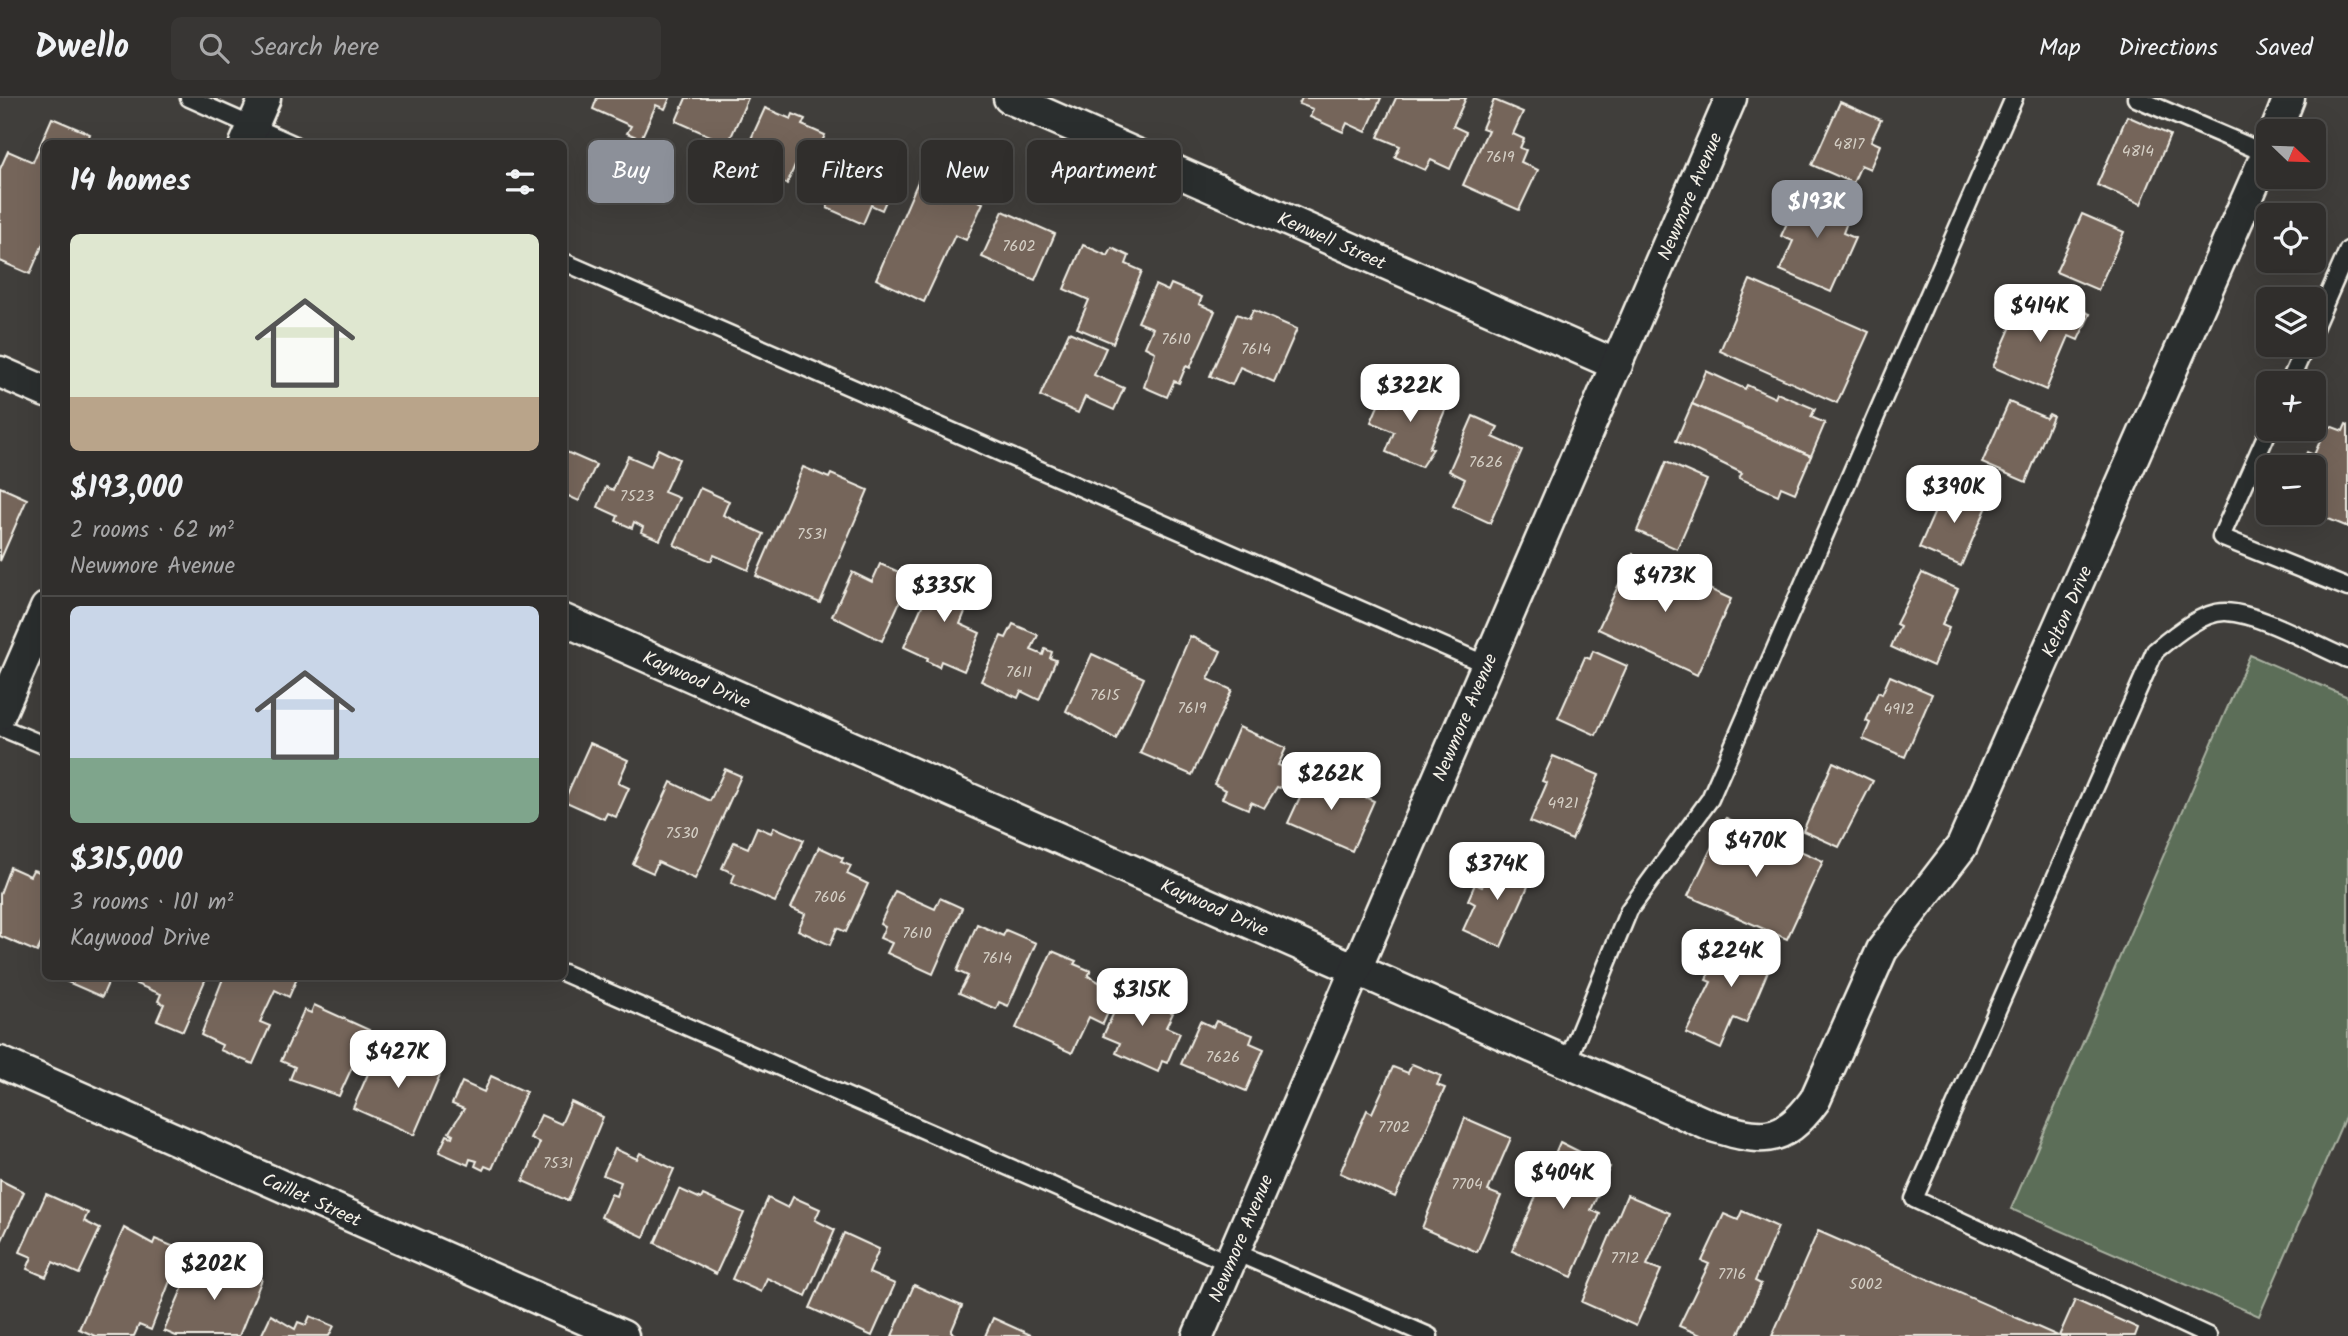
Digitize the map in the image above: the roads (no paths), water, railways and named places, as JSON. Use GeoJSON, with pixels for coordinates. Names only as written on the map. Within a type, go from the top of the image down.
{"type":"FeatureCollection","features":[{"type":"Feature","properties":{"kind":"street"},"geometry":{"type":"LineString","coordinates":[[249,135],[265,98]]}},
{"type":"Feature","properties":{"kind":"street","name":"Kenwell Street"},"geometry":{"type":"LineString","coordinates":[[1009,98],[1617,365]]}},
{"type":"Feature","properties":{"kind":"street","name":"Newmore Avenue"},"geometry":{"type":"LineString","coordinates":[[1198,1336],[1731,98]]}},
{"type":"Feature","properties":{"kind":"street"},"geometry":{"type":"LineString","coordinates":[[2281,119],[2289,98]]}},
{"type":"Feature","properties":{"kind":"street","name":"Kelton Drive"},"geometry":{"type":"LineString","coordinates":[[1836,1054],[1882,950],[1962,846],[2256,180]]}},
{"type":"Feature","properties":{"kind":"street"},"geometry":{"type":"LineString","coordinates":[[0,372],[42,390]]}},
{"type":"Feature","properties":{"kind":"street"},"geometry":{"type":"LineString","coordinates":[[0,714],[42,617]]}},
{"type":"Feature","properties":{"kind":"street","name":"Kaywood Drive"},"geometry":{"type":"LineString","coordinates":[[567,621],[1709,1125],[1762,1138],[1778,1135],[1800,1121],[1815,1100],[1836,1054]]}},
{"type":"Feature","properties":{"kind":"street","name":"Caillet Street"},"geometry":{"type":"LineString","coordinates":[[0,1062],[623,1336]]}},
{"type":"Feature","properties":{"kind":"lane"},"geometry":{"type":"LineString","coordinates":[[189,98],[249,135],[273,140]]}},
{"type":"Feature","properties":{"kind":"lane"},"geometry":{"type":"LineString","coordinates":[[1567,1062],[1629,910],[1710,799],[2014,98]]}},
{"type":"Feature","properties":{"kind":"lane"},"geometry":{"type":"LineString","coordinates":[[2136,98],[2256,148]]}},
{"type":"Feature","properties":{"kind":"lane"},"geometry":{"type":"LineString","coordinates":[[2326,300],[2348,250]]}},
{"type":"Feature","properties":{"kind":"lane"},"geometry":{"type":"LineString","coordinates":[[567,263],[1487,665]]}},
{"type":"Feature","properties":{"kind":"lane"},"geometry":{"type":"LineString","coordinates":[[2264,441],[2221,537],[2348,588]]}},
{"type":"Feature","properties":{"kind":"lane"},"geometry":{"type":"LineString","coordinates":[[2208,1336],[1914,1199],[2155,651],[2176,634],[2224,612],[2256,620],[2348,660]]}},
{"type":"Feature","properties":{"kind":"lane"},"geometry":{"type":"LineString","coordinates":[[0,727],[42,745]]}},
{"type":"Feature","properties":{"kind":"lane"},"geometry":{"type":"LineString","coordinates":[[567,974],[1232,1258],[1429,1336]]}}]}
